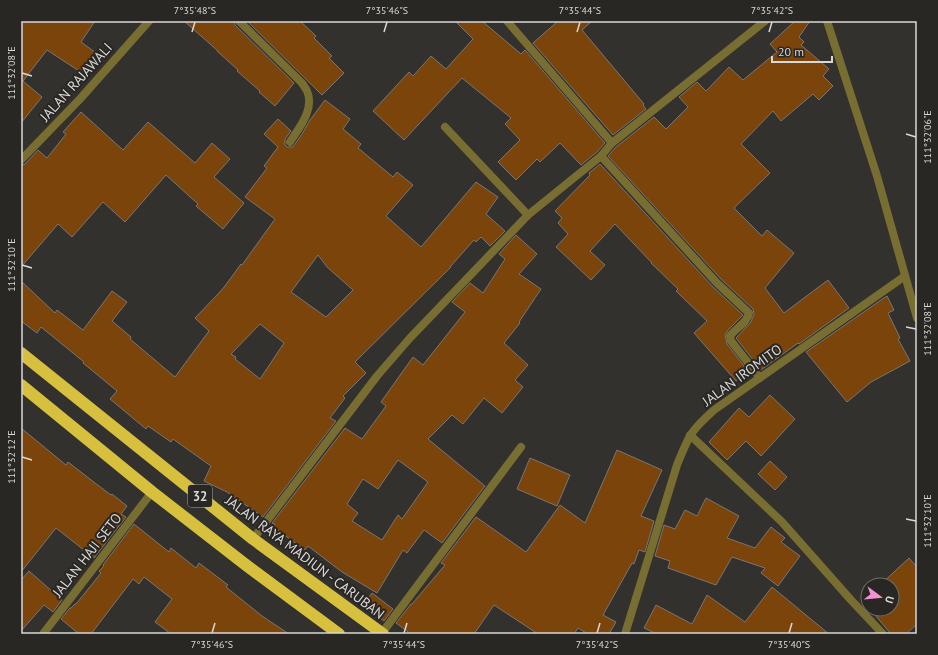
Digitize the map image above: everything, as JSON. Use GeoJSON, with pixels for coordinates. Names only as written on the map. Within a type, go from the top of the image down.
{"type":"FeatureCollection","features":[{"type":"Feature","properties":{"kind":"highway","name":"JALAN RAYA MADIUN - CARUBAN"},"geometry":{"type":"LineString","coordinates":[[21,353],[253,539],[383,633]]}},
{"type":"Feature","properties":{"kind":"highway","name":"32"},"geometry":{"type":"LineString","coordinates":[[21,385],[152,492],[339,634]]}},
{"type":"Feature","properties":{"kind":"street","name":"JALAN RAJAWALI"},"geometry":{"type":"LineString","coordinates":[[21,160],[80,99],[149,21]]}},
{"type":"Feature","properties":{"kind":"street"},"geometry":{"type":"LineString","coordinates":[[239,21],[302,83],[308,92],[309,99],[306,117],[290,142]]}},
{"type":"Feature","properties":{"kind":"street"},"geometry":{"type":"LineString","coordinates":[[507,21],[612,143]]}},
{"type":"Feature","properties":{"kind":"street"},"geometry":{"type":"LineString","coordinates":[[253,539],[377,376],[410,338],[528,214],[601,156],[612,143],[765,21]]}},
{"type":"Feature","properties":{"kind":"street"},"geometry":{"type":"LineString","coordinates":[[828,21],[877,176],[917,318]]}},
{"type":"Feature","properties":{"kind":"street"},"geometry":{"type":"LineString","coordinates":[[445,127],[528,214]]}},
{"type":"Feature","properties":{"kind":"street"},"geometry":{"type":"LineString","coordinates":[[601,156],[717,283],[749,313],[748,317],[730,336],[731,341],[760,378]]}},
{"type":"Feature","properties":{"kind":"street","name":"JALAN IROMITO"},"geometry":{"type":"LineString","coordinates":[[625,634],[677,465],[690,435],[714,410],[905,276]]}},
{"type":"Feature","properties":{"kind":"street"},"geometry":{"type":"LineString","coordinates":[[690,435],[782,522],[883,634]]}},
{"type":"Feature","properties":{"kind":"street"},"geometry":{"type":"LineString","coordinates":[[383,633],[521,447]]}},
{"type":"Feature","properties":{"kind":"street","name":"JALAN HAJI SETO"},"geometry":{"type":"LineString","coordinates":[[43,634],[152,492]]}},
{"type":"Feature","properties":{"kind":"building"},"geometry":{"type":"Polygon","coordinates":[[[21,21],[95,21],[81,42],[96,53],[82,73],[47,50],[23,81],[42,97],[21,123],[21,21]]]}},
{"type":"Feature","properties":{"kind":"building"},"geometry":{"type":"Polygon","coordinates":[[[184,21],[234,21],[235,25],[294,83],[275,106],[218,51],[184,21]]]}},
{"type":"Feature","properties":{"kind":"building"},"geometry":{"type":"Polygon","coordinates":[[[247,21],[300,21],[316,36],[314,38],[332,56],[329,58],[344,73],[322,95],[247,21]]]}},
{"type":"Feature","properties":{"kind":"building"},"geometry":{"type":"Polygon","coordinates":[[[455,21],[482,21],[521,54],[525,50],[605,143],[597,152],[581,165],[560,143],[540,162],[537,159],[516,180],[498,162],[520,140],[505,124],[511,118],[462,78],[404,140],[373,111],[409,72],[413,76],[431,56],[446,69],[473,39],[455,21]]]}},
{"type":"Feature","properties":{"kind":"building"},"geometry":{"type":"Polygon","coordinates":[[[558,21],[592,21],[582,30],[644,104],[643,105],[646,109],[613,135],[533,43],[558,21]]]}},
{"type":"Feature","properties":{"kind":"building"},"geometry":{"type":"Polygon","coordinates":[[[795,21],[810,21],[799,37],[804,42],[801,45],[829,69],[823,76],[833,86],[819,100],[813,94],[781,121],[773,111],[741,144],[770,173],[734,208],[762,236],[767,230],[794,253],[765,288],[784,313],[828,280],[849,308],[761,370],[736,338],[751,322],[754,314],[753,309],[721,279],[608,156],[616,147],[654,117],[666,129],[688,107],[679,97],[697,82],[706,91],[729,67],[743,80],[777,52],[770,44],[795,21]]]}},
{"type":"Feature","properties":{"kind":"building"},"geometry":{"type":"Polygon","coordinates":[[[325,100],[350,119],[343,129],[361,144],[358,148],[393,177],[397,172],[413,185],[386,216],[421,247],[476,182],[498,197],[486,214],[505,231],[490,246],[481,237],[476,242],[474,240],[451,267],[355,362],[366,373],[343,396],[345,398],[330,418],[336,421],[263,517],[227,492],[204,481],[211,466],[173,439],[171,442],[148,426],[146,429],[110,399],[117,391],[83,363],[84,362],[41,327],[37,333],[21,321],[21,281],[55,313],[57,310],[83,330],[112,291],[127,302],[112,321],[131,337],[130,339],[175,377],[209,331],[195,318],[225,286],[241,264],[242,265],[275,219],[245,197],[267,168],[264,166],[278,147],[264,134],[278,119],[291,131],[285,139],[285,145],[287,147],[293,147],[325,100]],[[318,255],[291,292],[326,317],[353,290],[327,267],[318,255]],[[260,324],[231,354],[260,379],[284,343],[260,324]]]}},
{"type":"Feature","properties":{"kind":"building"},"geometry":{"type":"Polygon","coordinates":[[[81,112],[123,150],[148,122],[195,163],[212,143],[230,159],[214,177],[244,203],[223,229],[196,206],[198,204],[166,175],[125,222],[103,202],[72,237],[58,224],[21,267],[21,165],[25,164],[38,150],[47,158],[66,134],[63,132],[81,112]]]}},
{"type":"Feature","properties":{"kind":"building"},"geometry":{"type":"Polygon","coordinates":[[[600,164],[713,287],[743,315],[725,335],[727,344],[748,371],[736,381],[694,333],[707,321],[676,291],[678,289],[651,263],[615,224],[590,251],[605,265],[591,280],[556,247],[568,234],[558,223],[562,218],[555,211],[590,175],[589,173],[600,164]]]}},
{"type":"Feature","properties":{"kind":"building"},"geometry":{"type":"Polygon","coordinates":[[[516,235],[537,254],[519,274],[541,289],[519,322],[520,323],[504,343],[528,365],[515,380],[523,387],[502,413],[484,398],[463,424],[452,415],[428,439],[485,486],[442,543],[424,530],[407,553],[403,550],[377,593],[342,572],[308,546],[305,550],[273,527],[275,524],[272,523],[345,428],[362,439],[386,406],[381,402],[413,357],[423,365],[465,312],[452,302],[470,283],[483,293],[505,259],[499,254],[516,235]],[[398,460],[378,489],[363,479],[347,504],[358,513],[352,521],[382,540],[398,515],[402,519],[428,482],[398,460]]]}},
{"type":"Feature","properties":{"kind":"building"},"geometry":{"type":"Polygon","coordinates":[[[887,296],[894,310],[888,313],[900,338],[898,339],[910,361],[871,382],[847,402],[806,352],[887,296]]]}},
{"type":"Feature","properties":{"kind":"building"},"geometry":{"type":"Polygon","coordinates":[[[770,395],[795,419],[761,456],[746,441],[727,460],[709,442],[739,408],[749,417],[770,395]]]}},
{"type":"Feature","properties":{"kind":"building"},"geometry":{"type":"Polygon","coordinates":[[[21,428],[66,465],[68,462],[127,506],[121,514],[126,517],[94,558],[56,528],[21,572],[21,428]]]}},
{"type":"Feature","properties":{"kind":"building"},"geometry":{"type":"Polygon","coordinates":[[[617,450],[662,470],[641,516],[654,521],[645,552],[639,550],[634,564],[632,563],[603,615],[616,622],[609,634],[588,634],[578,628],[574,634],[538,634],[494,605],[474,634],[411,634],[396,623],[445,565],[441,563],[476,517],[526,552],[560,505],[585,523],[617,450]]]}},
{"type":"Feature","properties":{"kind":"building"},"geometry":{"type":"Polygon","coordinates":[[[530,458],[570,475],[557,506],[517,489],[530,458]]]}},
{"type":"Feature","properties":{"kind":"building"},"geometry":{"type":"Polygon","coordinates":[[[770,461],[787,477],[775,490],[758,474],[770,461]]]}},
{"type":"Feature","properties":{"kind":"building"},"geometry":{"type":"Polygon","coordinates":[[[706,498],[739,516],[727,538],[755,548],[771,527],[785,538],[781,542],[800,556],[778,586],[761,573],[765,568],[732,557],[716,585],[668,568],[670,561],[655,556],[664,525],[675,529],[685,510],[697,516],[706,498]]]}},
{"type":"Feature","properties":{"kind":"building"},"geometry":{"type":"Polygon","coordinates":[[[134,524],[169,552],[171,548],[196,568],[199,563],[228,585],[226,587],[262,616],[289,634],[171,634],[155,622],[172,599],[144,577],[139,584],[133,579],[91,634],[79,634],[61,619],[70,608],[76,604],[101,573],[99,571],[104,566],[103,565],[134,524]]]}},
{"type":"Feature","properties":{"kind":"building"},"geometry":{"type":"Polygon","coordinates":[[[909,558],[917,567],[917,624],[906,634],[891,634],[877,617],[900,617],[900,577],[889,577],[909,558]]]}},
{"type":"Feature","properties":{"kind":"building"},"geometry":{"type":"Polygon","coordinates":[[[29,571],[62,600],[53,612],[44,605],[21,631],[21,580],[29,571]]]}},
{"type":"Feature","properties":{"kind":"building"},"geometry":{"type":"Polygon","coordinates":[[[772,587],[829,634],[657,634],[644,628],[656,605],[692,624],[707,595],[745,622],[772,587]]]}},
{"type":"Feature","properties":{"kind":"building"},"geometry":{"type":"Polygon","coordinates":[[[372,593],[393,609],[384,621],[363,606],[372,593]]]}}]}
